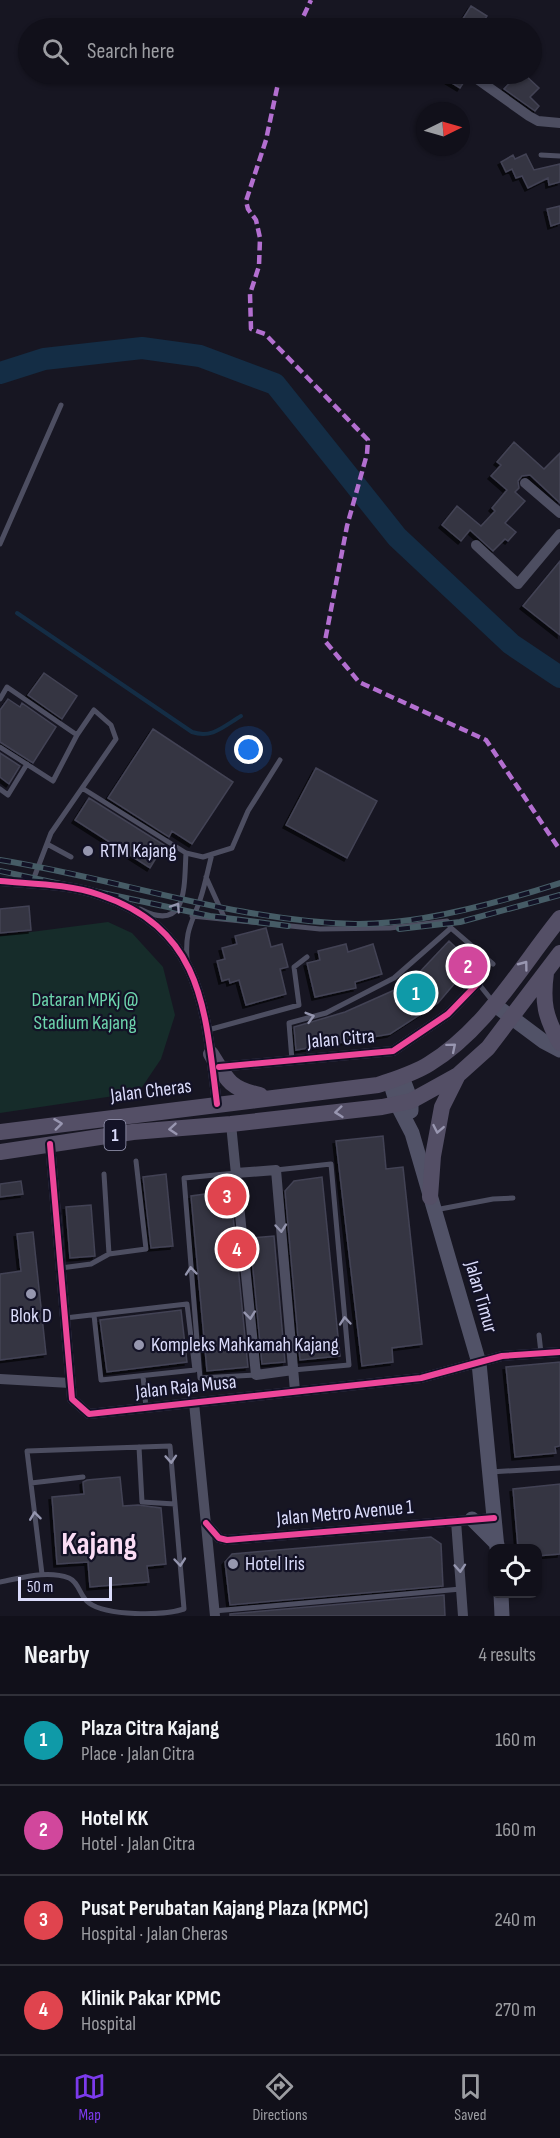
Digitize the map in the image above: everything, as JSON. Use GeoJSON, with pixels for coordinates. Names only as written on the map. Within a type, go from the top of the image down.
{"type":"FeatureCollection","features":[{"type":"Feature","properties":{"kind":"main road","name":"Jalan Cheras"},"geometry":{"type":"LineString","coordinates":[[0,1132],[378,1085],[396,1079],[427,1066],[452,1048],[495,1005],[560,918]]}},
{"type":"Feature","properties":{"kind":"main road","name":"Jalan Cheras"},"geometry":{"type":"LineString","coordinates":[[0,1152],[132,1132],[231,1124],[382,1107],[404,1102],[458,1075],[488,1048],[560,953]]}},
{"type":"Feature","properties":{"kind":"main road"},"geometry":{"type":"LineString","coordinates":[[546,972],[544,1003],[546,1016],[560,1043]]}},
{"type":"Feature","properties":{"kind":"main road"},"geometry":{"type":"LineString","coordinates":[[495,1005],[543,1041],[560,1050]]}},
{"type":"Feature","properties":{"kind":"main road"},"geometry":{"type":"LineString","coordinates":[[215,1061],[226,1079],[235,1088],[272,1098]]}},
{"type":"Feature","properties":{"kind":"main road"},"geometry":{"type":"LineString","coordinates":[[432,1203],[433,1156],[442,1107],[458,1075]]}},
{"type":"Feature","properties":{"kind":"main road","name":"Jalan Timur"},"geometry":{"type":"LineString","coordinates":[[396,1079],[479,1363],[497,1544]]}},
{"type":"Feature","properties":{"kind":"main road"},"geometry":{"type":"LineString","coordinates":[[464,1520],[494,1544]]}},
{"type":"Feature","properties":{"kind":"main road"},"geometry":{"type":"LineString","coordinates":[[501,1598],[502,1616]]}},
{"type":"Feature","properties":{"kind":"street"},"geometry":{"type":"LineString","coordinates":[[484,84],[538,121],[560,123]]}},
{"type":"Feature","properties":{"kind":"street"},"geometry":{"type":"LineString","coordinates":[[525,483],[560,513]]}},
{"type":"Feature","properties":{"kind":"street"},"geometry":{"type":"LineString","coordinates":[[476,545],[518,584],[560,534]]}},
{"type":"Feature","properties":{"kind":"street"},"geometry":{"type":"LineString","coordinates":[[0,881],[76,889],[99,894],[127,906],[165,933],[187,961],[200,997],[215,1061],[217,1104]]}},
{"type":"Feature","properties":{"kind":"street","name":"Jalan Citra"},"geometry":{"type":"LineString","coordinates":[[215,1061],[292,1060],[393,1051],[448,1014],[478,983]]}},
{"type":"Feature","properties":{"kind":"street"},"geometry":{"type":"LineString","coordinates":[[231,1124],[256,1375],[293,1370]]}},
{"type":"Feature","properties":{"kind":"street","name":"Jalan Raja Musa"},"geometry":{"type":"LineString","coordinates":[[50,1144],[72,1399],[89,1414],[421,1378],[502,1356],[560,1352]]}},
{"type":"Feature","properties":{"kind":"street"},"geometry":{"type":"LineString","coordinates":[[236,1173],[276,1170],[296,1391]]}},
{"type":"Feature","properties":{"kind":"street"},"geometry":{"type":"LineString","coordinates":[[0,1379],[70,1383]]}},
{"type":"Feature","properties":{"kind":"street"},"geometry":{"type":"LineString","coordinates":[[194,1403],[214,1613]]}},
{"type":"Feature","properties":{"kind":"street","name":"Jalan Metro Avenue 1"},"geometry":{"type":"LineString","coordinates":[[227,1540],[494,1518]]}},
{"type":"Feature","properties":{"kind":"street"},"geometry":{"type":"LineString","coordinates":[[463,1616],[461,1589],[464,1520]]}},
{"type":"Feature","properties":{"kind":"street"},"geometry":{"type":"LineString","coordinates":[[206,1523],[219,1538],[227,1540]]}},
{"type":"Feature","properties":{"kind":"street"},"geometry":{"type":"LineString","coordinates":[[209,1558],[213,1548],[227,1540]]}},
{"type":"Feature","properties":{"kind":"lane"},"geometry":{"type":"LineString","coordinates":[[541,155],[560,156]]}},
{"type":"Feature","properties":{"kind":"lane"},"geometry":{"type":"LineString","coordinates":[[0,544],[62,405]]}},
{"type":"Feature","properties":{"kind":"lane"},"geometry":{"type":"LineString","coordinates":[[0,699],[7,687],[76,735]]}},
{"type":"Feature","properties":{"kind":"lane"},"geometry":{"type":"LineString","coordinates":[[0,747],[53,781],[76,735],[94,710],[111,725],[116,739],[51,833],[31,884]]}},
{"type":"Feature","properties":{"kind":"lane"},"geometry":{"type":"LineString","coordinates":[[82,789],[186,853],[203,856],[232,848],[248,811],[280,760]]}},
{"type":"Feature","properties":{"kind":"lane"},"geometry":{"type":"LineString","coordinates":[[0,789],[8,795],[27,764]]}},
{"type":"Feature","properties":{"kind":"lane"},"geometry":{"type":"LineString","coordinates":[[47,844],[71,857]]}},
{"type":"Feature","properties":{"kind":"lane"},"geometry":{"type":"LineString","coordinates":[[127,906],[161,916],[170,916],[178,910],[184,895],[186,853]]}},
{"type":"Feature","properties":{"kind":"lane"},"geometry":{"type":"LineString","coordinates":[[187,961],[185,939],[200,899],[212,854]]}},
{"type":"Feature","properties":{"kind":"lane"},"geometry":{"type":"LineString","coordinates":[[206,878],[225,919]]}},
{"type":"Feature","properties":{"kind":"lane"},"geometry":{"type":"LineString","coordinates":[[192,916],[320,929],[390,928],[447,921],[451,928],[493,964]]}},
{"type":"Feature","properties":{"kind":"lane"},"geometry":{"type":"LineString","coordinates":[[292,1060],[289,1023],[326,1013],[394,978],[451,928]]}},
{"type":"Feature","properties":{"kind":"lane"},"geometry":{"type":"LineString","coordinates":[[208,1030],[299,1005],[294,967],[307,957]]}},
{"type":"Feature","properties":{"kind":"lane"},"geometry":{"type":"LineString","coordinates":[[478,983],[495,1005]]}},
{"type":"Feature","properties":{"kind":"lane"},"geometry":{"type":"LineString","coordinates":[[59,1268],[91,1264],[109,1254],[146,1249],[136,1161]]}},
{"type":"Feature","properties":{"kind":"lane"},"geometry":{"type":"LineString","coordinates":[[276,1170],[331,1164],[349,1365],[293,1370]]}},
{"type":"Feature","properties":{"kind":"lane"},"geometry":{"type":"LineString","coordinates":[[236,1173],[184,1178],[200,1378],[256,1375]]}},
{"type":"Feature","properties":{"kind":"lane"},"geometry":{"type":"LineString","coordinates":[[104,1174],[109,1254]]}},
{"type":"Feature","properties":{"kind":"lane"},"geometry":{"type":"LineString","coordinates":[[432,1203],[513,1198]]}},
{"type":"Feature","properties":{"kind":"lane"},"geometry":{"type":"LineString","coordinates":[[64,1318],[188,1304],[195,1370],[101,1380],[94,1315]]}},
{"type":"Feature","properties":{"kind":"lane"},"geometry":{"type":"LineString","coordinates":[[539,1335],[541,1353]]}},
{"type":"Feature","properties":{"kind":"lane"},"geometry":{"type":"LineString","coordinates":[[143,1376],[146,1408]]}},
{"type":"Feature","properties":{"kind":"lane"},"geometry":{"type":"LineString","coordinates":[[0,1582],[42,1574],[69,1578],[75,1582],[89,1603],[114,1613],[171,1613],[184,1609],[170,1446],[27,1451],[42,1574]]}},
{"type":"Feature","properties":{"kind":"lane"},"geometry":{"type":"LineString","coordinates":[[139,1447],[142,1502],[175,1504]]}},
{"type":"Feature","properties":{"kind":"lane"},"geometry":{"type":"LineString","coordinates":[[490,1472],[560,1468]]}},
{"type":"Feature","properties":{"kind":"lane"},"geometry":{"type":"LineString","coordinates":[[31,1483],[83,1477]]}},
{"type":"Feature","properties":{"kind":"lane"},"geometry":{"type":"LineString","coordinates":[[214,1613],[461,1589]]}},
{"type":"Feature","properties":{"kind":"green space","name":"Dataran MPKj @ Stadium Kajang"},"geometry":{"type":"Polygon","coordinates":[[[108,922],[132,933],[163,967],[175,1015],[161,1059],[140,1090],[0,1113],[0,936],[108,922]]]}},
{"type":"Feature","properties":{"kind":"building"},"geometry":{"type":"Polygon","coordinates":[[[471,6],[487,16],[486,18],[463,18],[471,6]]]}},
{"type":"Feature","properties":{"kind":"building"},"geometry":{"type":"Polygon","coordinates":[[[509,84],[535,84],[539,88],[530,97],[539,106],[535,111],[504,89],[509,84]]]}},
{"type":"Feature","properties":{"kind":"building"},"geometry":{"type":"Polygon","coordinates":[[[526,154],[534,170],[560,164],[560,182],[549,185],[548,178],[528,188],[522,176],[516,178],[512,169],[506,172],[501,162],[513,155],[515,159],[526,154]]]}},
{"type":"Feature","properties":{"kind":"building"},"geometry":{"type":"Polygon","coordinates":[[[560,206],[560,223],[551,226],[547,209],[560,206]]]}},
{"type":"Feature","properties":{"kind":"building"},"geometry":{"type":"Polygon","coordinates":[[[514,442],[544,469],[560,453],[560,503],[530,475],[522,476],[518,481],[519,488],[515,492],[525,501],[505,523],[516,532],[508,541],[505,539],[493,551],[470,530],[461,541],[442,525],[457,506],[481,526],[495,511],[492,508],[507,490],[491,476],[501,465],[497,462],[514,442]]]}},
{"type":"Feature","properties":{"kind":"building"},"geometry":{"type":"Polygon","coordinates":[[[560,561],[560,635],[523,606],[560,561]]]}},
{"type":"Feature","properties":{"kind":"building"},"geometry":{"type":"Polygon","coordinates":[[[44,673],[77,696],[62,719],[28,695],[44,673]]]}},
{"type":"Feature","properties":{"kind":"building"},"geometry":{"type":"Polygon","coordinates":[[[8,699],[20,707],[22,703],[56,727],[33,763],[0,742],[0,710],[8,699]]]}},
{"type":"Feature","properties":{"kind":"building"},"geometry":{"type":"Polygon","coordinates":[[[153,729],[233,782],[192,844],[172,831],[169,837],[108,798],[153,729]]]}},
{"type":"Feature","properties":{"kind":"building"},"geometry":{"type":"Polygon","coordinates":[[[0,753],[20,766],[9,784],[0,777],[0,753]]]}},
{"type":"Feature","properties":{"kind":"building"},"geometry":{"type":"Polygon","coordinates":[[[316,768],[377,801],[347,858],[286,825],[316,768]]]}},
{"type":"Feature","properties":{"kind":"building"},"geometry":{"type":"Polygon","coordinates":[[[89,798],[164,845],[150,868],[75,820],[89,798]]]}},
{"type":"Feature","properties":{"kind":"building"},"geometry":{"type":"Polygon","coordinates":[[[29,906],[31,930],[0,933],[0,909],[29,906]]]}},
{"type":"Feature","properties":{"kind":"building"},"geometry":{"type":"Polygon","coordinates":[[[266,928],[271,947],[282,944],[288,967],[280,969],[286,994],[246,1005],[239,980],[230,983],[229,979],[222,981],[217,961],[225,959],[222,948],[237,944],[235,936],[266,928]]]}},
{"type":"Feature","properties":{"kind":"building"},"geometry":{"type":"Polygon","coordinates":[[[449,941],[472,963],[438,1003],[390,1034],[296,1050],[294,1027],[345,1012],[417,980],[416,976],[449,941]]]}},
{"type":"Feature","properties":{"kind":"building"},"geometry":{"type":"Polygon","coordinates":[[[346,944],[348,952],[373,944],[382,974],[355,982],[356,988],[315,997],[307,963],[320,960],[318,951],[346,944]]]}},
{"type":"Feature","properties":{"kind":"building"},"geometry":{"type":"Polygon","coordinates":[[[383,1136],[386,1169],[403,1167],[422,1344],[392,1348],[393,1362],[362,1366],[336,1141],[383,1136]]]}},
{"type":"Feature","properties":{"kind":"building"},"geometry":{"type":"Polygon","coordinates":[[[166,1174],[173,1246],[151,1248],[143,1177],[166,1174]]]}},
{"type":"Feature","properties":{"kind":"building"},"geometry":{"type":"Polygon","coordinates":[[[322,1177],[340,1356],[300,1360],[285,1191],[294,1181],[322,1177]]]}},
{"type":"Feature","properties":{"kind":"building"},"geometry":{"type":"Polygon","coordinates":[[[21,1181],[23,1194],[0,1197],[0,1184],[21,1181]]]}},
{"type":"Feature","properties":{"kind":"building"},"geometry":{"type":"Polygon","coordinates":[[[227,1191],[231,1195],[248,1367],[207,1371],[191,1196],[227,1191]]]}},
{"type":"Feature","properties":{"kind":"building"},"geometry":{"type":"Polygon","coordinates":[[[91,1205],[95,1256],[70,1258],[66,1207],[91,1205]]]}},
{"type":"Feature","properties":{"kind":"building"},"geometry":{"type":"Polygon","coordinates":[[[33,1232],[46,1354],[0,1360],[0,1274],[21,1271],[17,1234],[33,1232]]]}},
{"type":"Feature","properties":{"kind":"building"},"geometry":{"type":"Polygon","coordinates":[[[274,1236],[285,1362],[262,1364],[250,1238],[274,1236]]]}},
{"type":"Feature","properties":{"kind":"building"},"geometry":{"type":"Polygon","coordinates":[[[181,1310],[187,1362],[107,1372],[100,1320],[181,1310]]]}},
{"type":"Feature","properties":{"kind":"building"},"geometry":{"type":"Polygon","coordinates":[[[560,1362],[560,1446],[555,1447],[556,1453],[515,1457],[506,1367],[560,1362]]]}},
{"type":"Feature","properties":{"kind":"building"},"geometry":{"type":"Polygon","coordinates":[[[120,1477],[123,1506],[161,1508],[166,1564],[147,1566],[149,1582],[90,1587],[88,1562],[57,1564],[52,1497],[84,1494],[83,1482],[87,1480],[120,1477]]]}},
{"type":"Feature","properties":{"kind":"building"},"geometry":{"type":"Polygon","coordinates":[[[560,1484],[560,1554],[542,1556],[542,1544],[518,1544],[513,1489],[560,1484]]]}},
{"type":"Feature","properties":{"kind":"building"},"geometry":{"type":"Polygon","coordinates":[[[431,1537],[441,1544],[443,1586],[230,1605],[225,1562],[232,1554],[431,1537]]]}},
{"type":"Feature","properties":{"kind":"building"},"geometry":{"type":"Polygon","coordinates":[[[444,1595],[445,1616],[230,1616],[230,1614],[444,1595]]]}},
{"type":"Feature","properties":{"kind":"waterway"},"geometry":{"type":"LineString","coordinates":[[0,373],[44,359],[142,348],[200,356],[275,384],[397,537],[511,644],[560,677]]}},
{"type":"Feature","properties":{"kind":"waterway"},"geometry":{"type":"LineString","coordinates":[[17,613],[192,732],[212,733],[241,716]]}},
{"type":"Feature","properties":{"kind":"railway"},"geometry":{"type":"LineString","coordinates":[[0,860],[265,915],[355,924],[432,917],[485,905],[560,883]]}},
{"type":"Feature","properties":{"kind":"railway"},"geometry":{"type":"LineString","coordinates":[[0,871],[210,916],[288,926]]}},
{"type":"Feature","properties":{"kind":"railway"},"geometry":{"type":"LineString","coordinates":[[399,929],[460,922],[560,895]]}},
{"type":"Feature","properties":{"kind":"marked path"},"geometry":{"type":"LineString","coordinates":[[303,18],[311,0]]}},
{"type":"Feature","properties":{"kind":"marked path"},"geometry":{"type":"LineString","coordinates":[[278,84],[266,140],[246,201],[248,209],[256,220],[260,238],[259,266],[250,294],[251,329],[265,334],[368,440],[367,454],[347,526],[325,641],[359,682],[486,740],[560,850]]}},
{"type":"Feature","properties":{"kind":"cycle path"},"geometry":{"type":"LineString","coordinates":[[0,881],[88,891],[134,910],[160,929],[180,952],[193,978],[202,1006],[208,1037],[217,1104]]}},
{"type":"Feature","properties":{"kind":"cycle path"},"geometry":{"type":"LineString","coordinates":[[219,1067],[393,1051],[448,1014],[478,983]]}},
{"type":"Feature","properties":{"kind":"cycle path"},"geometry":{"type":"LineString","coordinates":[[50,1144],[72,1399],[89,1414],[421,1378],[502,1356],[560,1352]]}},
{"type":"Feature","properties":{"kind":"cycle path"},"geometry":{"type":"LineString","coordinates":[[206,1523],[219,1538],[227,1540],[494,1518]]}},
{"type":"Feature","properties":{"kind":"place","name":"RTM Kajang"},"geometry":{"type":"Point","coordinates":[88,851]}},
{"type":"Feature","properties":{"kind":"place","name":"Hotel KK"},"geometry":{"type":"Point","coordinates":[468,966]}},
{"type":"Feature","properties":{"kind":"place","name":"Plaza Citra Kajang"},"geometry":{"type":"Point","coordinates":[416,993]}},
{"type":"Feature","properties":{"kind":"place","name":"Pusat Perubatan Kajang Plaza (KPMC)"},"geometry":{"type":"Point","coordinates":[227,1196]}},
{"type":"Feature","properties":{"kind":"place","name":"Klinik Pakar KPMC"},"geometry":{"type":"Point","coordinates":[237,1249]}},
{"type":"Feature","properties":{"kind":"place","name":"Blok D"},"geometry":{"type":"Point","coordinates":[31,1294]}},
{"type":"Feature","properties":{"kind":"place","name":"Kompleks Mahkamah Kajang"},"geometry":{"type":"Point","coordinates":[139,1345]}},
{"type":"Feature","properties":{"kind":"place","name":"Hotel Iris"},"geometry":{"type":"Point","coordinates":[233,1564]}},
{"type":"Feature","properties":{"kind":"district","name":"Kajang"},"geometry":{"type":"Point","coordinates":[99,1544]}}]}
